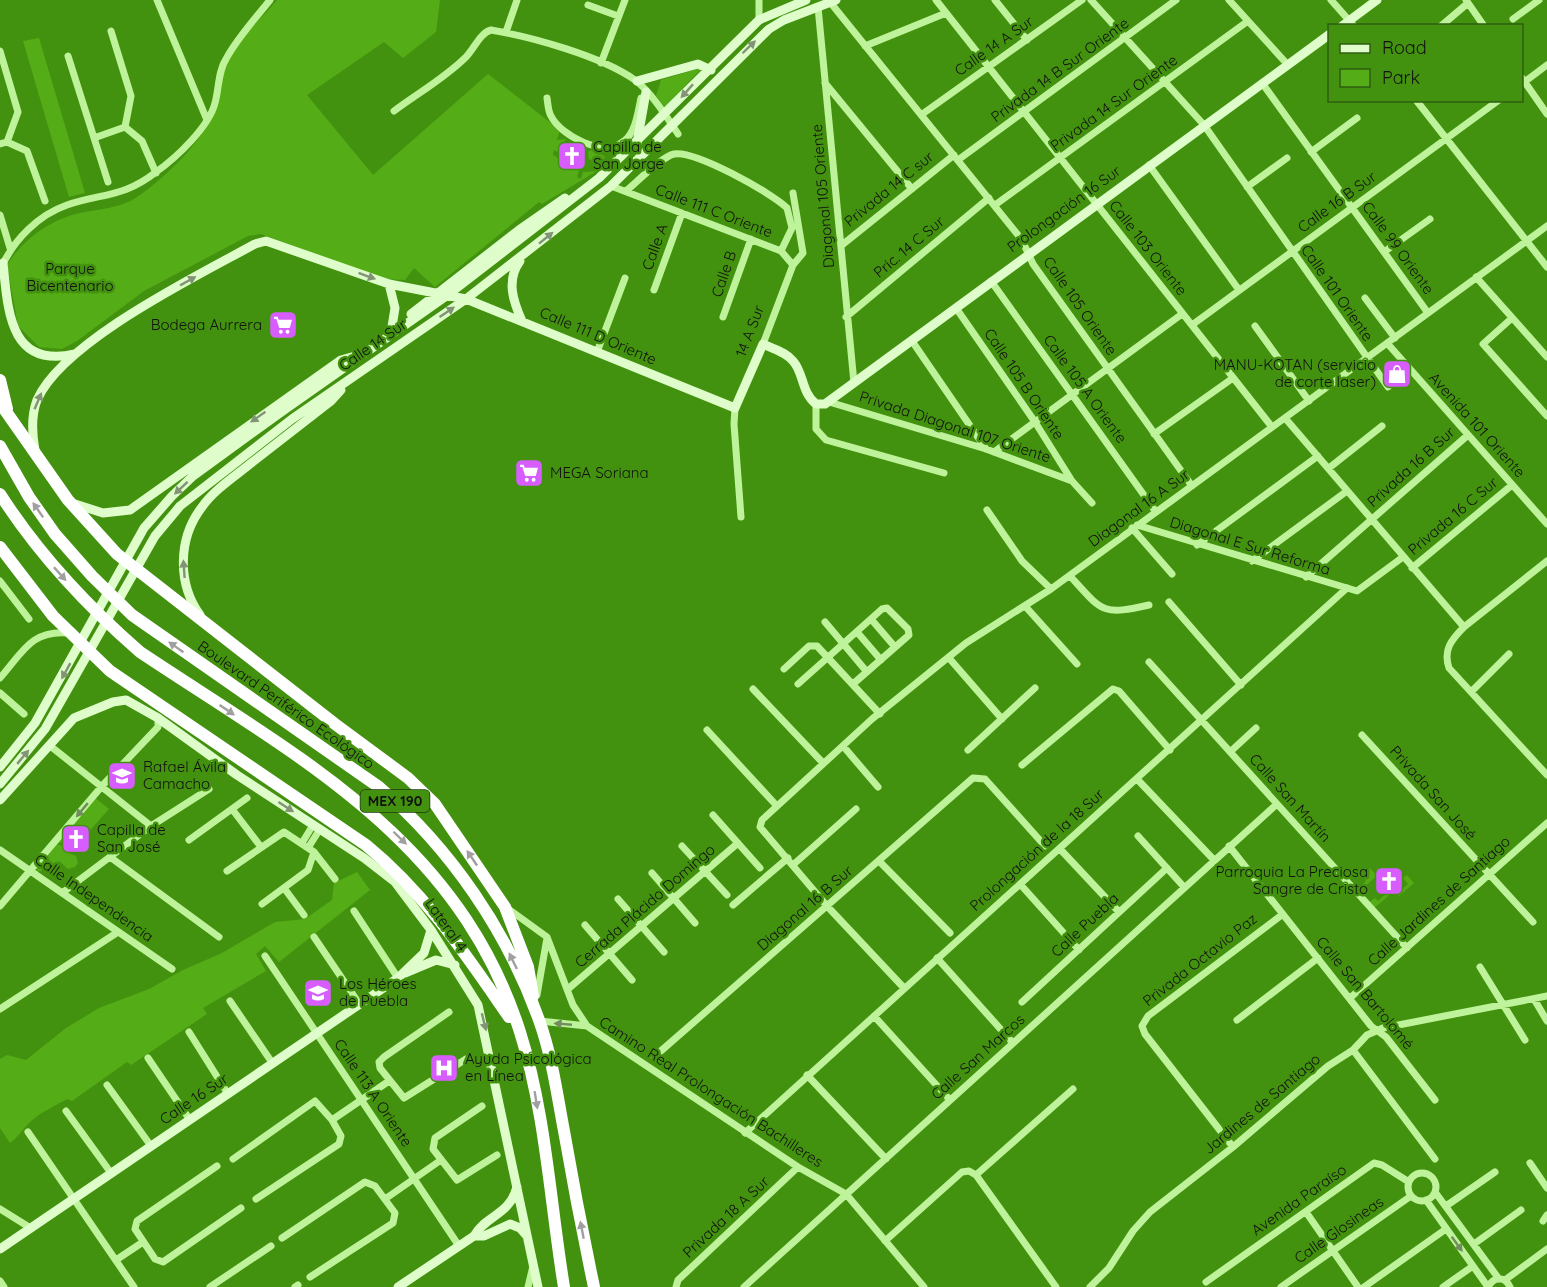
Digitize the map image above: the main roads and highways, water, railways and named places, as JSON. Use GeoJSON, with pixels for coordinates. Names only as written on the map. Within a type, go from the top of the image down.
{"type":"FeatureCollection","features":[{"type":"Feature","properties":{"kind":"highway"},"geometry":{"type":"LineString","coordinates":[[0,380],[10,419]]}},
{"type":"Feature","properties":{"kind":"highway"},"geometry":{"type":"LineString","coordinates":[[0,403],[68,500],[117,554],[421,789],[435,804],[505,907],[528,967],[537,1015]]}},
{"type":"Feature","properties":{"kind":"highway","name":"Boulevard Periférico Ecológico"},"geometry":{"type":"LineString","coordinates":[[0,446],[29,497],[55,534],[92,576],[132,615],[379,787],[423,827],[441,848],[495,927],[513,959],[537,1015],[553,1071],[594,1287]]}},
{"type":"Feature","properties":{"kind":"highway","name":"MEX 190"},"geometry":{"type":"LineString","coordinates":[[0,494],[23,530],[90,608],[140,651],[351,795],[403,841],[447,893],[501,981],[520,1032],[535,1092],[564,1287]]}},
{"type":"Feature","properties":{"kind":"highway"},"geometry":{"type":"LineString","coordinates":[[0,547],[68,633],[161,712],[240,770],[366,845],[391,866],[431,908],[520,1032]]}},
{"type":"Feature","properties":{"kind":"place","name":"Capilla de San Jorge"},"geometry":{"type":"Point","coordinates":[572,156]}},
{"type":"Feature","properties":{"kind":"place","name":"Bodega Aurrera"},"geometry":{"type":"Point","coordinates":[283,325]}},
{"type":"Feature","properties":{"kind":"place","name":"MANU-KOTAN (servicio de corte laser)"},"geometry":{"type":"Point","coordinates":[1397,374]}},
{"type":"Feature","properties":{"kind":"place","name":"MEGA Soriana"},"geometry":{"type":"Point","coordinates":[529,473]}},
{"type":"Feature","properties":{"kind":"place","name":"Rafael Ávila Camacho"},"geometry":{"type":"Point","coordinates":[122,776]}},
{"type":"Feature","properties":{"kind":"place","name":"Capilla de San José"},"geometry":{"type":"Point","coordinates":[76,839]}},
{"type":"Feature","properties":{"kind":"place","name":"Parroquia La Preciosa Sangre de Cristo"},"geometry":{"type":"Point","coordinates":[1389,881]}},
{"type":"Feature","properties":{"kind":"place","name":"Los Héroes de Puebla"},"geometry":{"type":"Point","coordinates":[318,993]}},
{"type":"Feature","properties":{"kind":"place","name":"Ayuda Psicológica en Línea"},"geometry":{"type":"Point","coordinates":[444,1068]}},
{"type":"Feature","properties":{"kind":"park label","name":"Parque Bicentenario"},"geometry":{"type":"Point","coordinates":[70,278]}}]}
